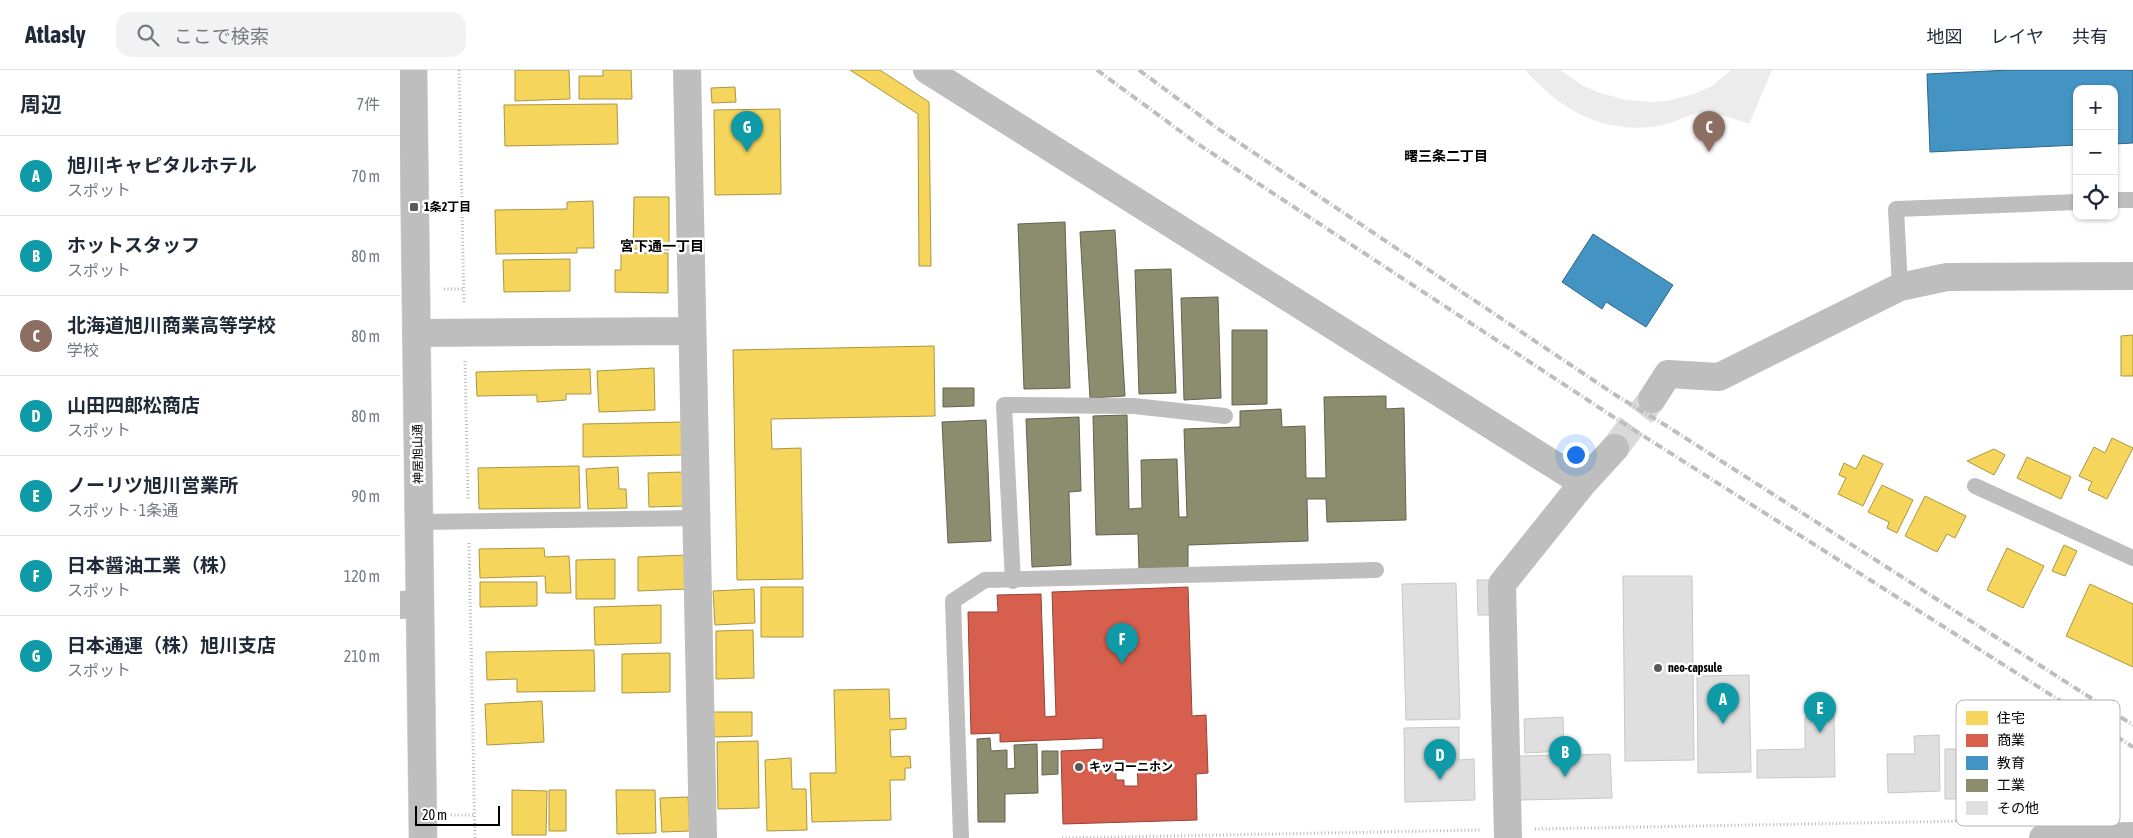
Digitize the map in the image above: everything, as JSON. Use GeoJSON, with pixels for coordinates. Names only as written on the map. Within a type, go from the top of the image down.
{"type":"FeatureCollection","features":[{"type":"Feature","properties":{"kind":"main road","name":"神居旭山通"},"geometry":{"type":"LineString","coordinates":[[413,70],[418,522],[410,604],[423,838]]}},
{"type":"Feature","properties":{"kind":"main road"},"geometry":{"type":"LineString","coordinates":[[687,70],[703,838]]}},
{"type":"Feature","properties":{"kind":"main road"},"geometry":{"type":"LineString","coordinates":[[927,70],[1583,483]]}},
{"type":"Feature","properties":{"kind":"main road"},"geometry":{"type":"LineString","coordinates":[[1652,400],[1668,374],[1719,377],[1900,287],[1947,277],[2133,276]]}},
{"type":"Feature","properties":{"kind":"main road"},"geometry":{"type":"LineString","coordinates":[[416,333],[691,332]]}},
{"type":"Feature","properties":{"kind":"main road"},"geometry":{"type":"LineString","coordinates":[[1508,834],[1502,584],[1583,483],[1615,448]]}},
{"type":"Feature","properties":{"kind":"main road"},"geometry":{"type":"LineString","coordinates":[[2034,829],[2133,836]]}},
{"type":"Feature","properties":{"kind":"lane"},"geometry":{"type":"LineString","coordinates":[[2118,200],[2133,200]]}},
{"type":"Feature","properties":{"kind":"lane"},"geometry":{"type":"LineString","coordinates":[[1900,287],[1896,209],[2073,202]]}},
{"type":"Feature","properties":{"kind":"lane"},"geometry":{"type":"LineString","coordinates":[[1013,581],[1004,405],[1134,406],[1224,416]]}},
{"type":"Feature","properties":{"kind":"lane"},"geometry":{"type":"LineString","coordinates":[[1975,486],[2133,558]]}},
{"type":"Feature","properties":{"kind":"lane"},"geometry":{"type":"LineString","coordinates":[[418,522],[696,518]]}},
{"type":"Feature","properties":{"kind":"lane"},"geometry":{"type":"LineString","coordinates":[[961,838],[953,601],[985,580],[1013,581],[1376,570]]}},
{"type":"Feature","properties":{"kind":"path"},"geometry":{"type":"LineString","coordinates":[[459,70],[468,500]]}},
{"type":"Feature","properties":{"kind":"path"},"geometry":{"type":"LineString","coordinates":[[469,539],[475,838]]}},
{"type":"Feature","properties":{"kind":"path"},"geometry":{"type":"LineString","coordinates":[[1062,838],[2034,829]]}},
{"type":"Feature","properties":{"kind":"shaded area"},"geometry":{"type":"Polygon","coordinates":[[[1525,70],[1560,70],[1582,85],[1597,92],[1626,100],[1651,102],[1667,101],[1694,94],[1712,86],[1731,70],[1772,70],[1749,124],[1704,112],[1664,125],[1643,128],[1604,124],[1570,109],[1539,85],[1525,70]]]}},
{"type":"Feature","properties":{"kind":"building: 住宅"},"geometry":{"type":"Polygon","coordinates":[[[515,70],[569,70],[570,99],[515,101],[515,70]]]}},
{"type":"Feature","properties":{"kind":"building: 住宅"},"geometry":{"type":"Polygon","coordinates":[[[603,70],[631,70],[632,99],[579,99],[579,76],[603,76],[603,70]]]}},
{"type":"Feature","properties":{"kind":"building: 住宅"},"geometry":{"type":"Polygon","coordinates":[[[850,70],[880,70],[929,102],[931,266],[919,266],[918,114],[850,70]]]}},
{"type":"Feature","properties":{"kind":"building: 住宅"},"geometry":{"type":"Polygon","coordinates":[[[735,87],[736,102],[712,103],[711,88],[735,87]]]}},
{"type":"Feature","properties":{"kind":"building: 住宅"},"geometry":{"type":"Polygon","coordinates":[[[617,104],[618,144],[505,146],[504,105],[617,104]]]}},
{"type":"Feature","properties":{"kind":"building: 住宅"},"geometry":{"type":"Polygon","coordinates":[[[780,109],[781,194],[715,195],[714,110],[780,109]]]}},
{"type":"Feature","properties":{"kind":"building: 住宅"},"geometry":{"type":"Polygon","coordinates":[[[634,197],[669,197],[669,250],[633,249],[634,197]]]}},
{"type":"Feature","properties":{"kind":"building: 住宅"},"geometry":{"type":"Polygon","coordinates":[[[593,201],[594,248],[577,248],[577,253],[496,254],[495,210],[567,209],[567,202],[593,201]]]}},
{"type":"Feature","properties":{"kind":"building: 住宅"},"geometry":{"type":"Polygon","coordinates":[[[621,253],[668,253],[668,293],[615,292],[615,270],[621,270],[621,253]]]}},
{"type":"Feature","properties":{"kind":"building: 住宅"},"geometry":{"type":"Polygon","coordinates":[[[570,259],[570,291],[504,292],[503,260],[570,259]]]}},
{"type":"Feature","properties":{"kind":"building: 住宅"},"geometry":{"type":"Polygon","coordinates":[[[2133,335],[2133,376],[2121,376],[2121,336],[2133,335]]]}},
{"type":"Feature","properties":{"kind":"building: 住宅"},"geometry":{"type":"Polygon","coordinates":[[[934,346],[935,416],[771,419],[772,449],[801,448],[803,579],[737,580],[733,350],[934,346]]]}},
{"type":"Feature","properties":{"kind":"building: 住宅"},"geometry":{"type":"Polygon","coordinates":[[[654,368],[655,410],[599,412],[597,371],[654,368]]]}},
{"type":"Feature","properties":{"kind":"building: 住宅"},"geometry":{"type":"Polygon","coordinates":[[[590,369],[591,394],[566,394],[566,400],[537,402],[537,395],[477,396],[476,372],[590,369]]]}},
{"type":"Feature","properties":{"kind":"building: 住宅"},"geometry":{"type":"Polygon","coordinates":[[[684,422],[684,455],[583,457],[583,424],[684,422]]]}},
{"type":"Feature","properties":{"kind":"building: 住宅"},"geometry":{"type":"Polygon","coordinates":[[[2112,438],[2133,448],[2107,499],[2088,490],[2092,482],[2079,476],[2094,447],[2105,453],[2112,438]]]}},
{"type":"Feature","properties":{"kind":"building: 住宅"},"geometry":{"type":"Polygon","coordinates":[[[1994,449],[2005,455],[1994,475],[1967,461],[1994,449]]]}},
{"type":"Feature","properties":{"kind":"building: 住宅"},"geometry":{"type":"Polygon","coordinates":[[[1863,455],[1883,464],[1863,506],[1838,494],[1846,478],[1839,475],[1844,463],[1856,469],[1863,455]]]}},
{"type":"Feature","properties":{"kind":"building: 住宅"},"geometry":{"type":"Polygon","coordinates":[[[2027,457],[2071,477],[2061,499],[2017,478],[2027,457]]]}},
{"type":"Feature","properties":{"kind":"building: 住宅"},"geometry":{"type":"Polygon","coordinates":[[[579,466],[580,508],[479,509],[478,468],[579,466]]]}},
{"type":"Feature","properties":{"kind":"building: 住宅"},"geometry":{"type":"Polygon","coordinates":[[[618,467],[619,489],[626,489],[627,508],[588,509],[586,469],[618,467]]]}},
{"type":"Feature","properties":{"kind":"building: 住宅"},"geometry":{"type":"Polygon","coordinates":[[[684,472],[685,506],[649,507],[648,473],[684,472]]]}},
{"type":"Feature","properties":{"kind":"building: 住宅"},"geometry":{"type":"Polygon","coordinates":[[[1882,485],[1913,500],[1897,533],[1887,528],[1889,522],[1868,512],[1882,485]]]}},
{"type":"Feature","properties":{"kind":"building: 住宅"},"geometry":{"type":"Polygon","coordinates":[[[1925,496],[1966,516],[1955,538],[1947,534],[1937,552],[1905,536],[1925,496]]]}},
{"type":"Feature","properties":{"kind":"building: 住宅"},"geometry":{"type":"Polygon","coordinates":[[[2064,545],[2077,551],[2065,576],[2052,571],[2064,545]]]}},
{"type":"Feature","properties":{"kind":"building: 住宅"},"geometry":{"type":"Polygon","coordinates":[[[544,548],[545,557],[569,556],[571,593],[546,593],[545,576],[480,578],[479,549],[544,548]]]}},
{"type":"Feature","properties":{"kind":"building: 住宅"},"geometry":{"type":"Polygon","coordinates":[[[2007,548],[2044,566],[2023,608],[1987,590],[2007,548]]]}},
{"type":"Feature","properties":{"kind":"building: 住宅"},"geometry":{"type":"Polygon","coordinates":[[[687,555],[688,589],[638,591],[638,557],[687,555]]]}},
{"type":"Feature","properties":{"kind":"building: 住宅"},"geometry":{"type":"Polygon","coordinates":[[[615,559],[615,599],[576,599],[576,560],[615,559]]]}},
{"type":"Feature","properties":{"kind":"building: 住宅"},"geometry":{"type":"Polygon","coordinates":[[[480,582],[537,582],[537,606],[480,607],[480,582]]]}},
{"type":"Feature","properties":{"kind":"building: 住宅"},"geometry":{"type":"Polygon","coordinates":[[[2090,584],[2133,604],[2133,667],[2066,636],[2090,584]]]}},
{"type":"Feature","properties":{"kind":"building: 住宅"},"geometry":{"type":"Polygon","coordinates":[[[761,587],[803,587],[803,637],[761,637],[761,587]]]}},
{"type":"Feature","properties":{"kind":"building: 住宅"},"geometry":{"type":"Polygon","coordinates":[[[754,589],[755,623],[715,625],[713,591],[754,589]]]}},
{"type":"Feature","properties":{"kind":"building: 住宅"},"geometry":{"type":"Polygon","coordinates":[[[661,605],[661,643],[595,645],[594,607],[661,605]]]}},
{"type":"Feature","properties":{"kind":"building: 住宅"},"geometry":{"type":"Polygon","coordinates":[[[753,630],[754,678],[716,679],[716,631],[753,630]]]}},
{"type":"Feature","properties":{"kind":"building: 住宅"},"geometry":{"type":"Polygon","coordinates":[[[594,650],[595,691],[517,692],[517,679],[487,680],[486,652],[594,650]]]}},
{"type":"Feature","properties":{"kind":"building: 住宅"},"geometry":{"type":"Polygon","coordinates":[[[670,653],[670,692],[622,693],[622,654],[670,653]]]}},
{"type":"Feature","properties":{"kind":"building: 住宅"},"geometry":{"type":"Polygon","coordinates":[[[889,689],[890,719],[906,718],[906,729],[890,730],[891,757],[910,756],[911,768],[905,768],[905,780],[890,780],[891,820],[812,822],[810,773],[836,773],[834,690],[889,689]]]}},
{"type":"Feature","properties":{"kind":"building: 住宅"},"geometry":{"type":"Polygon","coordinates":[[[542,701],[544,742],[487,745],[485,704],[542,701]]]}},
{"type":"Feature","properties":{"kind":"building: 住宅"},"geometry":{"type":"Polygon","coordinates":[[[713,712],[752,712],[752,736],[714,737],[713,712]]]}},
{"type":"Feature","properties":{"kind":"building: 住宅"},"geometry":{"type":"Polygon","coordinates":[[[758,741],[759,808],[718,809],[717,742],[758,741]]]}},
{"type":"Feature","properties":{"kind":"building: 住宅"},"geometry":{"type":"Polygon","coordinates":[[[791,758],[792,789],[806,789],[807,830],[767,831],[765,760],[791,758]]]}},
{"type":"Feature","properties":{"kind":"building: 住宅"},"geometry":{"type":"Polygon","coordinates":[[[512,790],[547,791],[546,835],[512,835],[512,790]]]}},
{"type":"Feature","properties":{"kind":"building: 住宅"},"geometry":{"type":"Polygon","coordinates":[[[549,790],[566,790],[566,831],[549,831],[549,790]]]}},
{"type":"Feature","properties":{"kind":"building: 住宅"},"geometry":{"type":"Polygon","coordinates":[[[616,790],[655,790],[656,833],[617,834],[616,790]]]}},
{"type":"Feature","properties":{"kind":"building: 住宅"},"geometry":{"type":"Polygon","coordinates":[[[688,797],[690,831],[662,832],[660,798],[688,797]]]}},
{"type":"Feature","properties":{"kind":"building: 商業"},"geometry":{"type":"Polygon","coordinates":[[[1188,587],[1192,716],[1206,715],[1208,773],[1196,774],[1197,820],[1063,824],[1061,751],[1103,749],[1103,738],[1000,742],[1000,733],[971,734],[968,612],[998,612],[997,595],[1041,594],[1045,717],[1056,716],[1052,592],[1188,587]],[[1137,764],[1116,765],[1116,780],[1124,780],[1124,786],[1138,786],[1137,764]]]}},
{"type":"Feature","properties":{"kind":"building: 教育"},"geometry":{"type":"Polygon","coordinates":[[[2010,70],[2133,70],[2133,143],[2118,144],[2118,85],[2073,85],[2073,145],[1930,152],[1927,74],[2010,70]]]}},
{"type":"Feature","properties":{"kind":"building: 教育"},"geometry":{"type":"Polygon","coordinates":[[[1593,234],[1673,285],[1646,327],[1606,302],[1602,309],[1562,282],[1593,234]]]}},
{"type":"Feature","properties":{"kind":"building: 工業"},"geometry":{"type":"Polygon","coordinates":[[[1065,222],[1070,388],[1024,389],[1018,224],[1065,222]]]}},
{"type":"Feature","properties":{"kind":"building: 工業"},"geometry":{"type":"Polygon","coordinates":[[[1115,230],[1125,396],[1090,398],[1080,232],[1115,230]]]}},
{"type":"Feature","properties":{"kind":"building: 工業"},"geometry":{"type":"Polygon","coordinates":[[[1171,269],[1176,393],[1139,394],[1135,270],[1171,269]]]}},
{"type":"Feature","properties":{"kind":"building: 工業"},"geometry":{"type":"Polygon","coordinates":[[[1218,297],[1221,398],[1184,400],[1181,298],[1218,297]]]}},
{"type":"Feature","properties":{"kind":"building: 工業"},"geometry":{"type":"Polygon","coordinates":[[[1232,330],[1267,330],[1267,404],[1232,405],[1232,330]]]}},
{"type":"Feature","properties":{"kind":"building: 工業"},"geometry":{"type":"Polygon","coordinates":[[[943,388],[974,388],[974,406],[943,407],[943,388]]]}},
{"type":"Feature","properties":{"kind":"building: 工業"},"geometry":{"type":"Polygon","coordinates":[[[1386,396],[1386,409],[1404,408],[1406,520],[1327,522],[1326,499],[1307,499],[1308,541],[1188,545],[1188,568],[1139,569],[1138,534],[1096,535],[1093,416],[1127,415],[1129,509],[1142,508],[1141,460],[1177,459],[1179,517],[1187,517],[1184,429],[1240,427],[1240,411],[1281,409],[1282,427],[1305,426],[1306,478],[1326,478],[1324,397],[1386,396]]]}},
{"type":"Feature","properties":{"kind":"building: 工業"},"geometry":{"type":"Polygon","coordinates":[[[1079,417],[1081,491],[1069,492],[1071,565],[1032,567],[1026,419],[1079,417]]]}},
{"type":"Feature","properties":{"kind":"building: 工業"},"geometry":{"type":"Polygon","coordinates":[[[986,420],[991,541],[948,543],[942,422],[986,420]]]}},
{"type":"Feature","properties":{"kind":"building: 工業"},"geometry":{"type":"Polygon","coordinates":[[[990,738],[991,751],[1007,750],[1007,769],[1015,768],[1014,745],[1037,744],[1038,793],[1005,794],[1005,822],[978,822],[977,739],[990,738]]]}},
{"type":"Feature","properties":{"kind":"building: 工業"},"geometry":{"type":"Polygon","coordinates":[[[1042,751],[1058,751],[1058,774],[1042,775],[1042,751]]]}},
{"type":"Feature","properties":{"kind":"building: その他","name":"neo‐capsule"},"geometry":{"type":"Polygon","coordinates":[[[1623,576],[1692,576],[1694,760],[1625,761],[1623,576]]]}},
{"type":"Feature","properties":{"kind":"building: その他"},"geometry":{"type":"Polygon","coordinates":[[[1477,580],[1490,580],[1491,615],[1478,615],[1477,580]]]}},
{"type":"Feature","properties":{"kind":"building: その他"},"geometry":{"type":"Polygon","coordinates":[[[1456,583],[1460,719],[1406,720],[1402,584],[1456,583]]]}},
{"type":"Feature","properties":{"kind":"building: その他"},"geometry":{"type":"Polygon","coordinates":[[[1749,675],[1751,772],[1698,773],[1697,676],[1749,675]]]}},
{"type":"Feature","properties":{"kind":"building: その他"},"geometry":{"type":"Polygon","coordinates":[[[1834,716],[1835,777],[1757,778],[1757,750],[1805,749],[1805,717],[1834,716]]]}},
{"type":"Feature","properties":{"kind":"building: その他"},"geometry":{"type":"Polygon","coordinates":[[[1563,717],[1564,751],[1525,753],[1524,719],[1563,717]]]}},
{"type":"Feature","properties":{"kind":"building: その他"},"geometry":{"type":"Polygon","coordinates":[[[1459,727],[1459,760],[1474,759],[1475,800],[1405,802],[1404,728],[1459,727]]]}},
{"type":"Feature","properties":{"kind":"building: その他"},"geometry":{"type":"Polygon","coordinates":[[[1939,735],[1940,791],[1888,793],[1887,754],[1915,754],[1914,736],[1939,735]]]}},
{"type":"Feature","properties":{"kind":"building: その他"},"geometry":{"type":"Polygon","coordinates":[[[1945,749],[1956,749],[1956,799],[1945,799],[1945,749]]]}},
{"type":"Feature","properties":{"kind":"building: その他"},"geometry":{"type":"Polygon","coordinates":[[[1610,754],[1612,798],[1520,800],[1519,756],[1610,754]]]}},
{"type":"Feature","properties":{"kind":"tunnel"},"geometry":{"type":"LineString","coordinates":[[1615,448],[1652,399]]}},
{"type":"Feature","properties":{"kind":"railway"},"geometry":{"type":"LineString","coordinates":[[1097,70],[1195,142],[1612,416],[2059,700]]}},
{"type":"Feature","properties":{"kind":"railway"},"geometry":{"type":"LineString","coordinates":[[1139,70],[1217,128],[1617,396],[2094,700]]}},
{"type":"Feature","properties":{"kind":"railway"},"geometry":{"type":"LineString","coordinates":[[2120,717],[2133,725]]}},
{"type":"Feature","properties":{"kind":"railway"},"geometry":{"type":"LineString","coordinates":[[2120,739],[2133,747]]}},
{"type":"Feature","properties":{"kind":"place","name":"日本通運（株）旭川支店"},"geometry":{"type":"Point","coordinates":[747,152]}},
{"type":"Feature","properties":{"kind":"place","name":"北海道旭川商業高等学校"},"geometry":{"type":"Point","coordinates":[1709,152]}},
{"type":"Feature","properties":{"kind":"place","name":"1条2丁目"},"geometry":{"type":"Point","coordinates":[414,207]}},
{"type":"Feature","properties":{"kind":"place","name":"日本醤油工業（株）"},"geometry":{"type":"Point","coordinates":[1122,664]}},
{"type":"Feature","properties":{"kind":"place","name":"neo‐capsule"},"geometry":{"type":"Point","coordinates":[1658,668]}},
{"type":"Feature","properties":{"kind":"place","name":"旭川キャピタルホテル"},"geometry":{"type":"Point","coordinates":[1723,724]}},
{"type":"Feature","properties":{"kind":"place","name":"ノーリツ旭川営業所"},"geometry":{"type":"Point","coordinates":[1820,733]}},
{"type":"Feature","properties":{"kind":"place","name":"キッコーニホン"},"geometry":{"type":"Point","coordinates":[1079,767]}},
{"type":"Feature","properties":{"kind":"place","name":"ホットスタッフ"},"geometry":{"type":"Point","coordinates":[1565,777]}},
{"type":"Feature","properties":{"kind":"place","name":"山田四郎松商店"},"geometry":{"type":"Point","coordinates":[1440,780]}},
{"type":"Feature","properties":{"kind":"district","name":"曙三条二丁目"},"geometry":{"type":"Point","coordinates":[1446,156]}},
{"type":"Feature","properties":{"kind":"district","name":"宮下通一丁目"},"geometry":{"type":"Point","coordinates":[662,246]}}]}
